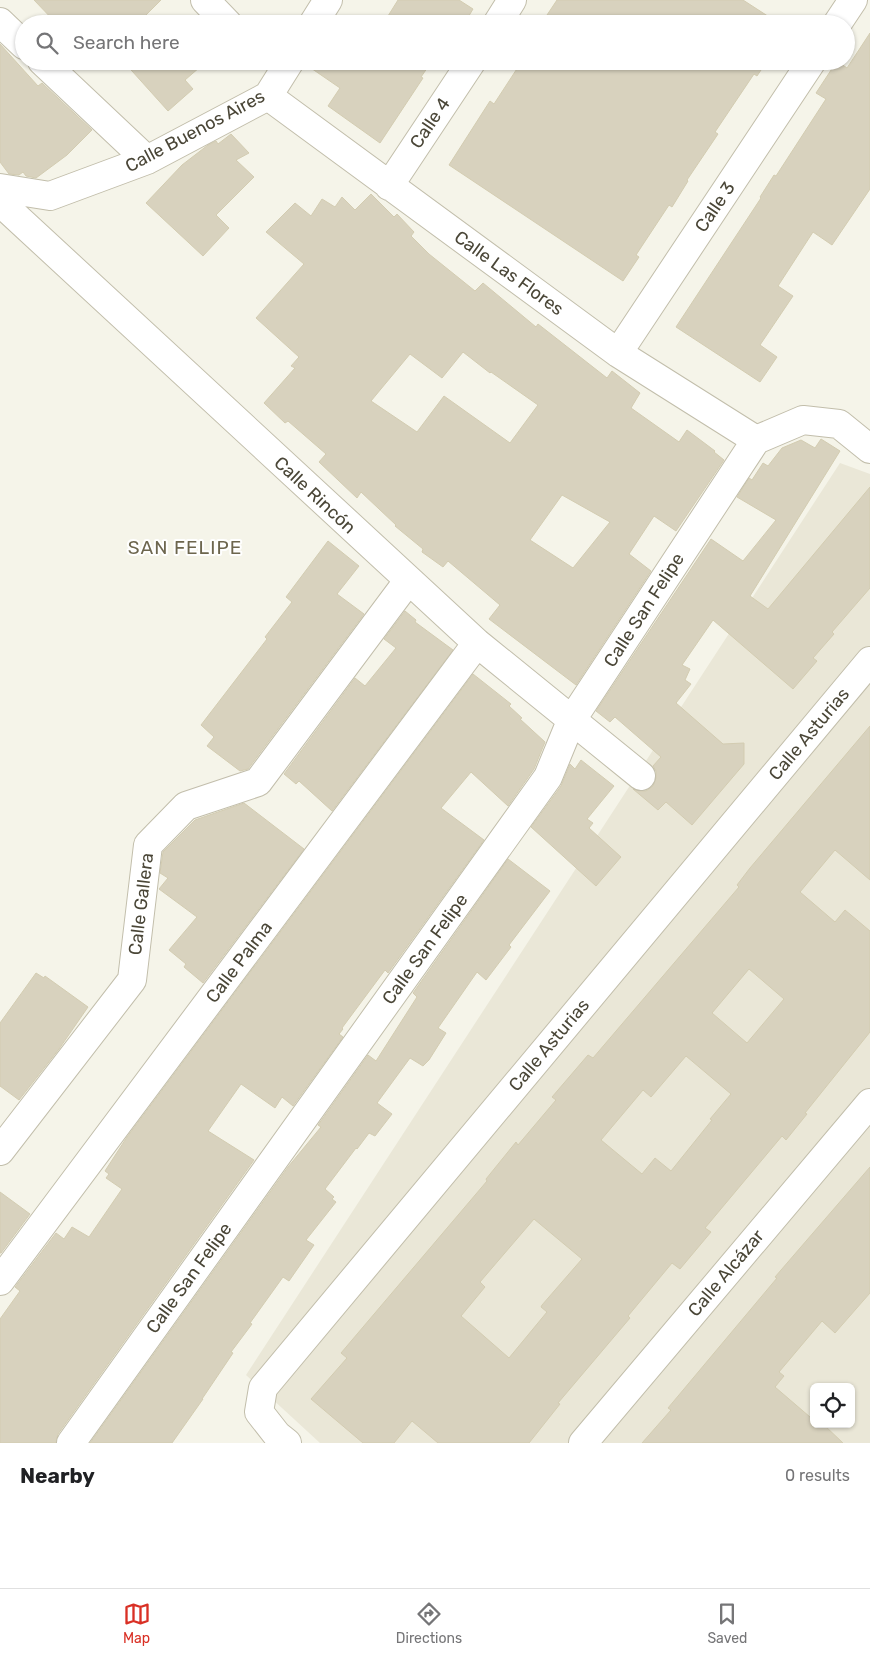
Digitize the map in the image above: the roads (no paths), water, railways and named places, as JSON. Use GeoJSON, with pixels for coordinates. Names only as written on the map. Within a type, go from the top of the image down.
{"type":"FeatureCollection","features":[{"type":"Feature","properties":{"kind":"street"},"geometry":{"type":"LineString","coordinates":[[205,0],[219,15]]}},
{"type":"Feature","properties":{"kind":"street"},"geometry":{"type":"LineString","coordinates":[[319,15],[328,0]]}},
{"type":"Feature","properties":{"kind":"street"},"geometry":{"type":"LineString","coordinates":[[502,15],[512,0]]}},
{"type":"Feature","properties":{"kind":"street"},"geometry":{"type":"LineString","coordinates":[[843,15],[853,0]]}},
{"type":"Feature","properties":{"kind":"street"},"geometry":{"type":"LineString","coordinates":[[0,22],[15,36]]}},
{"type":"Feature","properties":{"kind":"street"},"geometry":{"type":"LineString","coordinates":[[52,70],[147,160]]}},
{"type":"Feature","properties":{"kind":"street","name":"Calle 4"},"geometry":{"type":"LineString","coordinates":[[389,186],[466,70]]}},
{"type":"Feature","properties":{"kind":"street","name":"Calle 3"},"geometry":{"type":"LineString","coordinates":[[618,353],[806,70]]}},
{"type":"Feature","properties":{"kind":"street","name":"Calle Buenos Aires"},"geometry":{"type":"LineString","coordinates":[[0,188],[50,196],[147,160],[276,74]]}},
{"type":"Feature","properties":{"kind":"street","name":"Calle Las Flores"},"geometry":{"type":"LineString","coordinates":[[276,74],[389,186],[618,353],[756,440]]}},
{"type":"Feature","properties":{"kind":"street","name":"Calle Rincón"},"geometry":{"type":"LineString","coordinates":[[0,202],[477,643],[641,776]]}},
{"type":"Feature","properties":{"kind":"street"},"geometry":{"type":"LineString","coordinates":[[756,440],[803,420],[839,424],[870,449]]}},
{"type":"Feature","properties":{"kind":"street","name":"Calle San Felipe"},"geometry":{"type":"LineString","coordinates":[[71,1443],[548,777],[571,721],[756,440]]}},
{"type":"Feature","properties":{"kind":"street","name":"Calle Gallera"},"geometry":{"type":"LineString","coordinates":[[0,1151],[132,980],[148,844],[186,806],[258,782],[408,581]]}},
{"type":"Feature","properties":{"kind":"street","name":"Calle Palma"},"geometry":{"type":"LineString","coordinates":[[0,1281],[477,643]]}},
{"type":"Feature","properties":{"kind":"street","name":"Calle Asturias"},"geometry":{"type":"LineString","coordinates":[[282,1439],[259,1412],[263,1388],[870,661]]}},
{"type":"Feature","properties":{"kind":"street","name":"Calle Alcázar"},"geometry":{"type":"LineString","coordinates":[[583,1443],[870,1103]]}},
{"type":"Feature","properties":{"kind":"district","name":"SAN FELIPE"},"geometry":{"type":"Point","coordinates":[185,547]}}]}
